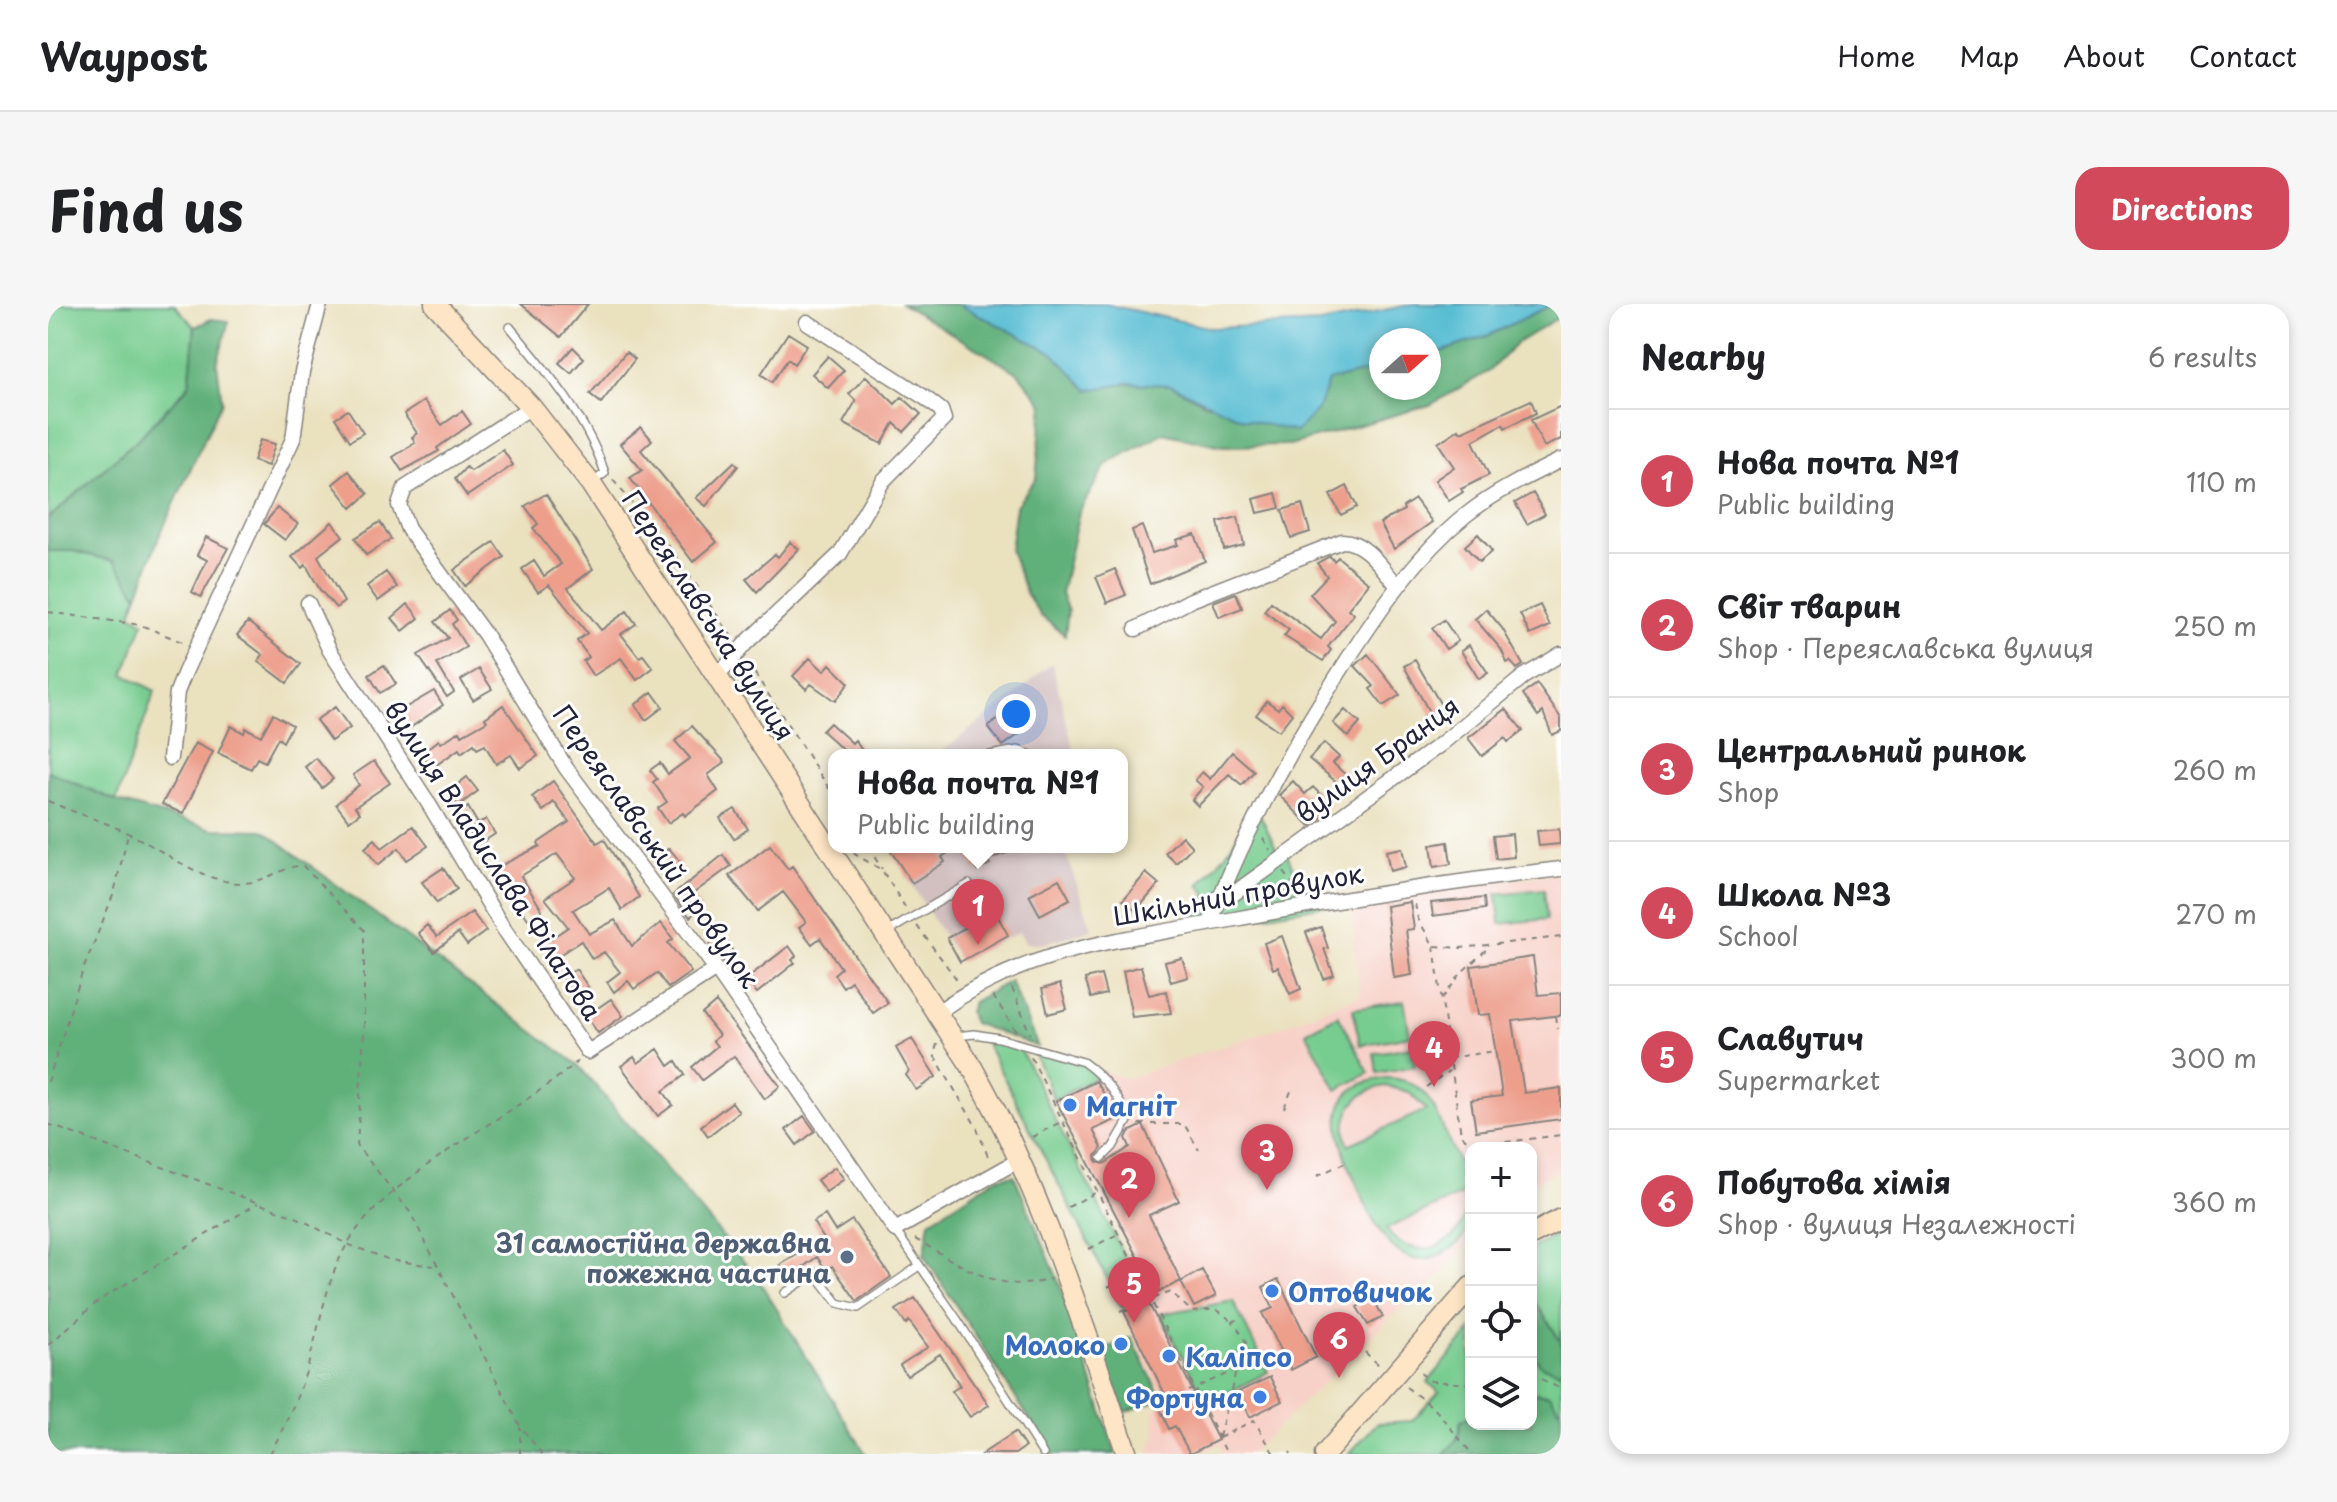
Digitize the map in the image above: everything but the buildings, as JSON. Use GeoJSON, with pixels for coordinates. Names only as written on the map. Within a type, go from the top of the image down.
{"type":"FeatureCollection","features":[{"type":"Feature","properties":{"kind":"main road","name":"Переяславська вулиця"},"geometry":{"type":"LineString","coordinates":[[435,304],[598,478],[718,676],[828,839]]}},
{"type":"Feature","properties":{"kind":"main road","name":"Переяславська вулиця"},"geometry":{"type":"LineString","coordinates":[[837,853],[885,933],[954,1036],[1021,1159],[1065,1272],[1127,1454]]}},
{"type":"Feature","properties":{"kind":"main road"},"geometry":{"type":"LineString","coordinates":[[1537,1232],[1561,1219]]}},
{"type":"Feature","properties":{"kind":"main road"},"geometry":{"type":"LineString","coordinates":[[1325,1454],[1465,1294]]}},
{"type":"Feature","properties":{"kind":"street"},"geometry":{"type":"LineString","coordinates":[[170,758],[177,692],[293,439],[302,372],[320,304]]}},
{"type":"Feature","properties":{"kind":"street"},"geometry":{"type":"LineString","coordinates":[[718,676],[740,649],[840,554],[883,481],[944,419],[941,410],[924,397],[807,322]]}},
{"type":"Feature","properties":{"kind":"street","name":"Переяславський провулок"},"geometry":{"type":"LineString","coordinates":[[531,407],[405,488],[399,505],[408,529],[486,636],[566,768],[716,969],[895,1230]]}},
{"type":"Feature","properties":{"kind":"street"},"geometry":{"type":"LineString","coordinates":[[1210,923],[1238,851],[1285,762],[1398,586],[1466,515],[1500,491],[1561,460]]}},
{"type":"Feature","properties":{"kind":"street"},"geometry":{"type":"LineString","coordinates":[[1136,629],[1191,600],[1342,541],[1355,543],[1365,551],[1398,586]]}},
{"type":"Feature","properties":{"kind":"street","name":"вулиця Владислава Філатова"},"geometry":{"type":"LineString","coordinates":[[308,603],[330,651],[427,801],[502,926],[588,1052],[716,969]]}},
{"type":"Feature","properties":{"kind":"street","name":"вулиця Бранця"},"geometry":{"type":"LineString","coordinates":[[1219,897],[1231,896],[1441,744],[1523,677],[1561,654]]}},
{"type":"Feature","properties":{"kind":"street","name":"Шкільний провулок"},"geometry":{"type":"LineString","coordinates":[[938,1012],[983,981],[1089,945],[1412,888],[1561,869]]}},
{"type":"Feature","properties":{"kind":"street"},"geometry":{"type":"LineString","coordinates":[[895,1230],[1021,1159]]}},
{"type":"Feature","properties":{"kind":"lane"},"geometry":{"type":"LineString","coordinates":[[510,327],[569,403],[594,445],[598,478]]}},
{"type":"Feature","properties":{"kind":"lane"},"geometry":{"type":"LineString","coordinates":[[885,933],[969,884]]}},
{"type":"Feature","properties":{"kind":"lane"},"geometry":{"type":"LineString","coordinates":[[954,1036],[979,1035],[1087,1064],[1112,1089],[1128,1121],[1113,1147],[1102,1158]]}},
{"type":"Feature","properties":{"kind":"lane"},"geometry":{"type":"LineString","coordinates":[[895,1230],[1043,1454]]}},
{"type":"Feature","properties":{"kind":"lane"},"geometry":{"type":"LineString","coordinates":[[785,1293],[815,1273],[838,1303],[858,1308],[919,1266]]}},
{"type":"Feature","properties":{"kind":"path"},"geometry":{"type":"LineString","coordinates":[[598,478],[625,491],[674,553],[828,787]]}},
{"type":"Feature","properties":{"kind":"path"},"geometry":{"type":"LineString","coordinates":[[48,612],[141,625],[198,649]]}},
{"type":"Feature","properties":{"kind":"path"},"geometry":{"type":"LineString","coordinates":[[48,801],[129,833],[207,875],[237,883],[265,881],[289,867],[302,865],[364,930],[364,1031],[357,1146],[410,1212],[435,1267],[520,1426],[542,1454]]}},
{"type":"Feature","properties":{"kind":"path"},"geometry":{"type":"LineString","coordinates":[[48,1082],[83,970],[114,893],[129,833]]}},
{"type":"Feature","properties":{"kind":"path"},"geometry":{"type":"LineString","coordinates":[[872,853],[882,870]]}},
{"type":"Feature","properties":{"kind":"path"},"geometry":{"type":"LineString","coordinates":[[1412,888],[1418,919],[1434,946],[1461,1135],[1473,1146],[1561,1135]]}},
{"type":"Feature","properties":{"kind":"path"},"geometry":{"type":"LineString","coordinates":[[1434,946],[1492,946],[1561,937]]}},
{"type":"Feature","properties":{"kind":"path"},"geometry":{"type":"LineString","coordinates":[[1441,1000],[1479,953],[1492,946]]}},
{"type":"Feature","properties":{"kind":"path"},"geometry":{"type":"LineString","coordinates":[[1006,972],[1036,1051]]}},
{"type":"Feature","properties":{"kind":"path"},"geometry":{"type":"LineString","coordinates":[[983,981],[1026,1047],[1227,1454]]}},
{"type":"Feature","properties":{"kind":"path"},"geometry":{"type":"LineString","coordinates":[[1555,1016],[1557,1029]]}},
{"type":"Feature","properties":{"kind":"path"},"geometry":{"type":"LineString","coordinates":[[954,1036],[939,1040],[934,1055],[976,1126],[990,1163],[979,1185]]}},
{"type":"Feature","properties":{"kind":"path"},"geometry":{"type":"LineString","coordinates":[[1448,1058],[1495,1051]]}},
{"type":"Feature","properties":{"kind":"path"},"geometry":{"type":"LineString","coordinates":[[270,1454],[292,1409],[310,1360],[329,1280],[347,1244],[372,1213],[434,1160],[551,1084],[588,1052]]}},
{"type":"Feature","properties":{"kind":"path"},"geometry":{"type":"LineString","coordinates":[[1426,1087],[1450,1070]]}},
{"type":"Feature","properties":{"kind":"path"},"geometry":{"type":"LineString","coordinates":[[1284,1108],[1292,1089]]}},
{"type":"Feature","properties":{"kind":"path"},"geometry":{"type":"LineString","coordinates":[[1128,1121],[1184,1124],[1199,1150]]}},
{"type":"Feature","properties":{"kind":"path"},"geometry":{"type":"LineString","coordinates":[[1032,1137],[1061,1122]]}},
{"type":"Feature","properties":{"kind":"path"},"geometry":{"type":"LineString","coordinates":[[48,1124],[298,1218],[347,1244],[390,1260],[435,1267]]}},
{"type":"Feature","properties":{"kind":"path"},"geometry":{"type":"LineString","coordinates":[[1317,1176],[1344,1163]]}},
{"type":"Feature","properties":{"kind":"path"},"geometry":{"type":"LineString","coordinates":[[1068,1207],[1096,1192]]}},
{"type":"Feature","properties":{"kind":"path"},"geometry":{"type":"LineString","coordinates":[[48,1345],[101,1299],[258,1203]]}},
{"type":"Feature","properties":{"kind":"path"},"geometry":{"type":"LineString","coordinates":[[895,1230],[918,1240],[968,1271],[994,1280],[1045,1281],[1065,1272]]}},
{"type":"Feature","properties":{"kind":"path"},"geometry":{"type":"LineString","coordinates":[[1089,1249],[1117,1234]]}},
{"type":"Feature","properties":{"kind":"path"},"geometry":{"type":"LineString","coordinates":[[1108,1287],[1135,1273]]}},
{"type":"Feature","properties":{"kind":"path"},"geometry":{"type":"LineString","coordinates":[[1120,1311],[1148,1298],[1171,1292],[1192,1312],[1216,1309],[1233,1322],[1246,1339],[1248,1356],[1237,1369],[1219,1438]]}},
{"type":"Feature","properties":{"kind":"path"},"geometry":{"type":"LineString","coordinates":[[1233,1322],[1242,1316]]}},
{"type":"Feature","properties":{"kind":"path"},"geometry":{"type":"LineString","coordinates":[[1356,1344],[1400,1369],[1431,1381],[1465,1384]]}},
{"type":"Feature","properties":{"kind":"path"},"geometry":{"type":"LineString","coordinates":[[1166,1401],[1237,1369]]}},
{"type":"Feature","properties":{"kind":"path"},"geometry":{"type":"LineString","coordinates":[[1400,1369],[1472,1454]]}},
{"type":"Feature","properties":{"kind":"path"},"geometry":{"type":"LineString","coordinates":[[1537,1377],[1561,1389]]}},
{"type":"Feature","properties":{"kind":"path"},"geometry":{"type":"LineString","coordinates":[[1219,1438],[1254,1420],[1274,1454]]}},
{"type":"Feature","properties":{"kind":"path"},"geometry":{"type":"LineString","coordinates":[[520,1426],[520,1454]]}},
{"type":"Feature","properties":{"kind":"shaded area"},"geometry":{"type":"Polygon","coordinates":[[[1052,663],[1074,749],[945,749],[1052,663]]]}},
{"type":"Feature","properties":{"kind":"shaded area"},"geometry":{"type":"Polygon","coordinates":[[[892,853],[1066,853],[1092,929],[1043,944],[1026,943],[1019,932],[960,962],[892,853]]]}},
{"type":"Feature","properties":{"kind":"shaded area"},"geometry":{"type":"Polygon","coordinates":[[[1561,873],[1561,1170],[1537,1181],[1537,1142],[1465,1142],[1465,1248],[1410,1308],[1406,1303],[1250,1454],[1224,1454],[1219,1444],[1198,1454],[1148,1454],[1156,1436],[1154,1411],[1166,1402],[1120,1309],[1150,1294],[1054,1100],[1107,1072],[1125,1079],[1280,1027],[1361,995],[1354,947],[1353,900],[1561,873]],[[1233,1301],[1161,1314],[1268,1372],[1233,1301]]]}},
{"type":"Feature","properties":{"kind":"green space"},"geometry":{"type":"Polygon","coordinates":[[[48,304],[174,304],[195,327],[189,385],[140,437],[48,519],[48,304]]]}},
{"type":"Feature","properties":{"kind":"green space"},"geometry":{"type":"Polygon","coordinates":[[[902,304],[958,304],[1053,353],[1088,390],[1128,383],[1171,385],[1206,404],[1318,409],[1328,381],[1369,371],[1369,400],[1439,400],[1290,445],[1222,446],[1163,433],[1106,465],[1079,512],[1061,594],[1068,611],[1065,635],[1041,616],[1027,595],[1010,550],[1016,506],[1036,478],[1043,404],[1018,373],[902,304]]]}},
{"type":"Feature","properties":{"kind":"green space"},"geometry":{"type":"Polygon","coordinates":[[[1553,304],[1561,304],[1561,316],[1517,343],[1489,371],[1441,399],[1441,352],[1489,335],[1553,304]]]}},
{"type":"Feature","properties":{"kind":"green space"},"geometry":{"type":"Polygon","coordinates":[[[211,319],[229,321],[217,364],[222,401],[158,539],[138,595],[114,561],[73,551],[48,551],[48,519],[140,437],[189,386],[195,327],[211,319]]]}},
{"type":"Feature","properties":{"kind":"green space"},"geometry":{"type":"Polygon","coordinates":[[[48,551],[73,551],[115,561],[138,595],[131,614],[144,622],[124,674],[155,691],[116,801],[48,771],[48,551]]]}},
{"type":"Feature","properties":{"kind":"green space"},"geometry":{"type":"Polygon","coordinates":[[[48,771],[116,801],[213,829],[263,830],[578,1065],[757,1277],[866,1454],[48,1454],[48,771]]]}},
{"type":"Feature","properties":{"kind":"green space"},"geometry":{"type":"Polygon","coordinates":[[[1256,806],[1277,850],[1284,847],[1305,895],[1318,895],[1321,906],[1195,927],[1193,916],[1205,903],[1206,892],[1199,885],[1224,856],[1256,806]]]}},
{"type":"Feature","properties":{"kind":"green space"},"geometry":{"type":"Polygon","coordinates":[[[1544,889],[1547,919],[1500,924],[1497,894],[1544,889]]]}},
{"type":"Feature","properties":{"kind":"green space"},"geometry":{"type":"Polygon","coordinates":[[[1010,981],[1038,1047],[973,1023],[969,1012],[973,1002],[1010,981]]]}},
{"type":"Feature","properties":{"kind":"green space"},"geometry":{"type":"Polygon","coordinates":[[[1404,1001],[1410,1036],[1360,1045],[1353,1009],[1404,1001]]]}},
{"type":"Feature","properties":{"kind":"green space"},"geometry":{"type":"Polygon","coordinates":[[[1338,1015],[1369,1073],[1337,1090],[1306,1032],[1338,1015]]]}},
{"type":"Feature","properties":{"kind":"green space"},"geometry":{"type":"Polygon","coordinates":[[[984,1039],[1020,1049],[1145,1297],[1122,1308],[984,1039]]]}},
{"type":"Feature","properties":{"kind":"green space"},"geometry":{"type":"Polygon","coordinates":[[[1412,1047],[1415,1066],[1377,1073],[1374,1053],[1412,1047]]]}},
{"type":"Feature","properties":{"kind":"green space"},"geometry":{"type":"Polygon","coordinates":[[[1034,1053],[1083,1062],[1103,1074],[1054,1100],[1034,1053]]]}},
{"type":"Feature","properties":{"kind":"green space"},"geometry":{"type":"Polygon","coordinates":[[[1386,1078],[1408,1082],[1429,1100],[1465,1180],[1465,1211],[1465,1214],[1465,1235],[1452,1248],[1434,1258],[1418,1260],[1404,1255],[1381,1233],[1351,1170],[1340,1136],[1341,1105],[1349,1092],[1364,1083],[1386,1078]],[[1386,1086],[1375,1088],[1358,1099],[1348,1114],[1348,1145],[1426,1110],[1409,1092],[1386,1086]],[[1463,1194],[1386,1229],[1398,1241],[1412,1247],[1426,1248],[1452,1237],[1461,1225],[1465,1211],[1463,1194]]]}},
{"type":"Feature","properties":{"kind":"green space"},"geometry":{"type":"Polygon","coordinates":[[[1014,1175],[1059,1282],[1116,1454],[1052,1454],[924,1256],[930,1221],[996,1178],[1014,1175]]]}},
{"type":"Feature","properties":{"kind":"green space"},"geometry":{"type":"Polygon","coordinates":[[[1561,1232],[1561,1342],[1537,1304],[1537,1245],[1561,1232]]]}},
{"type":"Feature","properties":{"kind":"green space"},"geometry":{"type":"Polygon","coordinates":[[[1233,1301],[1268,1372],[1207,1404],[1160,1314],[1233,1301]]]}},
{"type":"Feature","properties":{"kind":"green space"},"geometry":{"type":"Polygon","coordinates":[[[1537,1304],[1561,1342],[1561,1372],[1542,1367],[1537,1360],[1537,1304]]]}},
{"type":"Feature","properties":{"kind":"green space"},"geometry":{"type":"Polygon","coordinates":[[[1131,1337],[1162,1399],[1125,1412],[1101,1352],[1131,1337]]]}},
{"type":"Feature","properties":{"kind":"green space"},"geometry":{"type":"Polygon","coordinates":[[[1465,1338],[1465,1419],[1461,1422],[1458,1436],[1443,1454],[1349,1454],[1377,1423],[1412,1421],[1439,1392],[1428,1382],[1465,1338]]]}},
{"type":"Feature","properties":{"kind":"green space"},"geometry":{"type":"Polygon","coordinates":[[[1537,1360],[1542,1367],[1561,1372],[1561,1411],[1549,1395],[1537,1394],[1537,1360]]]}},
{"type":"Feature","properties":{"kind":"green space"},"geometry":{"type":"Polygon","coordinates":[[[1537,1394],[1549,1395],[1561,1411],[1561,1454],[1443,1454],[1456,1440],[1460,1422],[1465,1419],[1465,1430],[1537,1430],[1537,1394]]]}},
{"type":"Feature","properties":{"kind":"water"},"geometry":{"type":"Polygon","coordinates":[[[958,304],[1105,304],[1212,328],[1321,323],[1413,304],[1553,304],[1489,335],[1441,352],[1441,328],[1369,328],[1369,371],[1328,381],[1318,409],[1296,432],[1243,419],[1171,385],[1128,383],[1088,390],[1053,353],[958,304]]]}},
{"type":"Feature","properties":{"kind":"place","name":"Нова почта №1"},"geometry":{"type":"Point","coordinates":[978,945]}},
{"type":"Feature","properties":{"kind":"place","name":"Школа №3"},"geometry":{"type":"Point","coordinates":[1434,1087]}},
{"type":"Feature","properties":{"kind":"place","name":"Магніт"},"geometry":{"type":"Point","coordinates":[1070,1105]}},
{"type":"Feature","properties":{"kind":"place","name":"Центральний ринок"},"geometry":{"type":"Point","coordinates":[1267,1190]}},
{"type":"Feature","properties":{"kind":"place","name":"Світ тварин"},"geometry":{"type":"Point","coordinates":[1129,1218]}},
{"type":"Feature","properties":{"kind":"place","name":"31 самостійна державна пожежна частина"},"geometry":{"type":"Point","coordinates":[847,1257]}},
{"type":"Feature","properties":{"kind":"place","name":"Оптовичок"},"geometry":{"type":"Point","coordinates":[1272,1291]}},
{"type":"Feature","properties":{"kind":"place","name":"Славутич"},"geometry":{"type":"Point","coordinates":[1134,1323]}},
{"type":"Feature","properties":{"kind":"place","name":"Молоко"},"geometry":{"type":"Point","coordinates":[1121,1344]}},
{"type":"Feature","properties":{"kind":"place","name":"Каліпсо"},"geometry":{"type":"Point","coordinates":[1169,1356]}},
{"type":"Feature","properties":{"kind":"place","name":"Побутова хімія"},"geometry":{"type":"Point","coordinates":[1339,1378]}},
{"type":"Feature","properties":{"kind":"place","name":"Фортуна"},"geometry":{"type":"Point","coordinates":[1260,1397]}}]}
